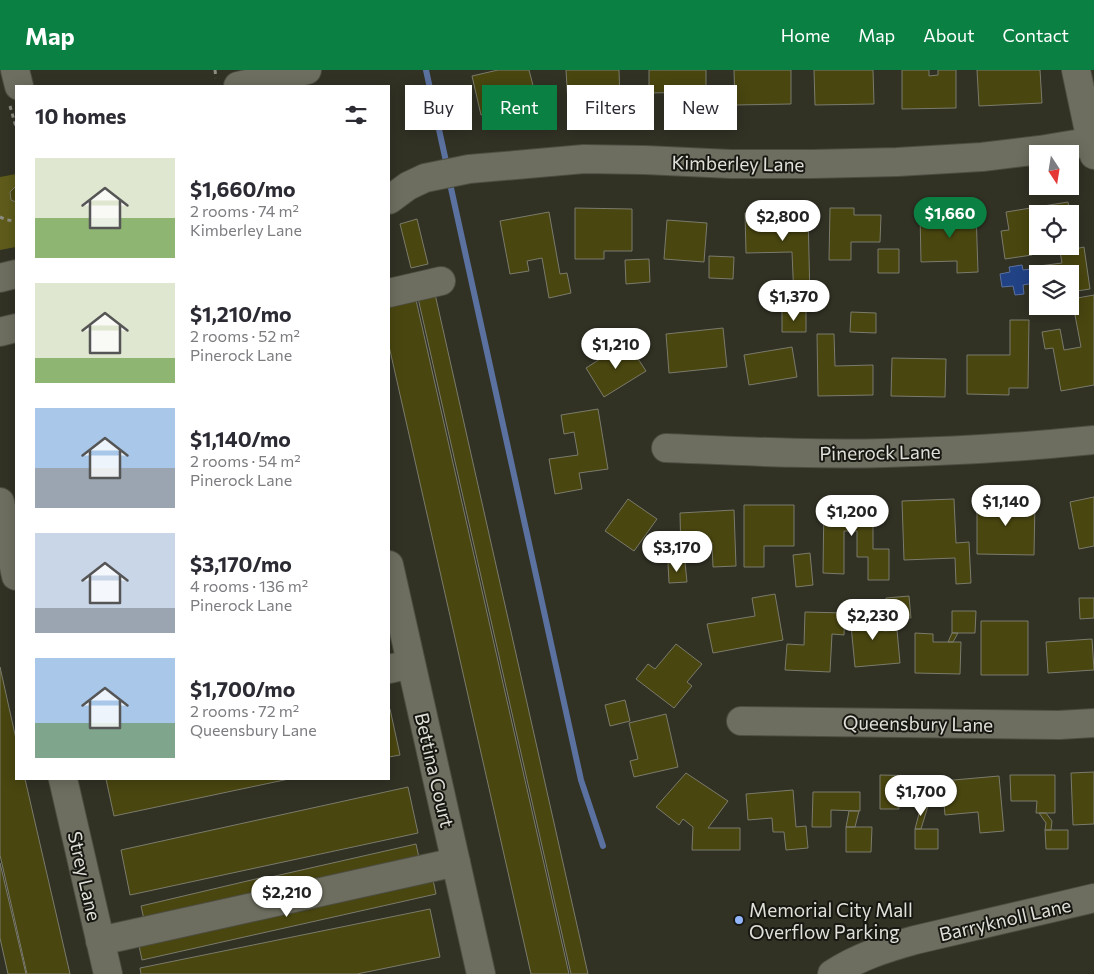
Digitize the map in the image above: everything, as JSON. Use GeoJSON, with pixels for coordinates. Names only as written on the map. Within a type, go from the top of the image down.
{"type":"FeatureCollection","features":[{"type":"Feature","properties":{"kind":"street"},"geometry":{"type":"LineString","coordinates":[[15,70],[19,85]]}},
{"type":"Feature","properties":{"kind":"street"},"geometry":{"type":"LineString","coordinates":[[242,85],[307,70]]}},
{"type":"Feature","properties":{"kind":"street"},"geometry":{"type":"LineString","coordinates":[[1076,70],[1093,146]]}},
{"type":"Feature","properties":{"kind":"street","name":"Kimberley Lane"},"geometry":{"type":"LineString","coordinates":[[390,199],[408,186],[425,178],[469,169],[584,159],[731,164],[897,162],[982,158],[1040,150],[1093,146]]}},
{"type":"Feature","properties":{"kind":"street"},"geometry":{"type":"LineString","coordinates":[[0,278],[15,274]]}},
{"type":"Feature","properties":{"kind":"street"},"geometry":{"type":"LineString","coordinates":[[390,293],[441,282]]}},
{"type":"Feature","properties":{"kind":"street"},"geometry":{"type":"LineString","coordinates":[[0,332],[15,328]]}},
{"type":"Feature","properties":{"kind":"street","name":"Pinerock Lane"},"geometry":{"type":"LineString","coordinates":[[666,448],[802,453],[886,453],[986,449],[1094,440]]}},
{"type":"Feature","properties":{"kind":"street"},"geometry":{"type":"LineString","coordinates":[[0,502],[12,541],[15,567]]}},
{"type":"Feature","properties":{"kind":"street","name":"Bettina Court"},"geometry":{"type":"LineString","coordinates":[[390,574],[400,667],[456,862],[481,974]]}},
{"type":"Feature","properties":{"kind":"street","name":"Queensbury Lane"},"geometry":{"type":"LineString","coordinates":[[741,721],[1059,725],[1094,723]]}},
{"type":"Feature","properties":{"kind":"street","name":"Strey Lane"},"geometry":{"type":"LineString","coordinates":[[63,780],[108,974]]}},
{"type":"Feature","properties":{"kind":"street"},"geometry":{"type":"LineString","coordinates":[[100,941],[456,862]]}},
{"type":"Feature","properties":{"kind":"street","name":"Barryknoll Lane"},"geometry":{"type":"LineString","coordinates":[[832,974],[863,958],[906,942],[1094,898]]}},
{"type":"Feature","properties":{"kind":"path"},"geometry":{"type":"LineString","coordinates":[[0,217],[15,221]]}},
{"type":"Feature","properties":{"kind":"shaded area"},"geometry":{"type":"Polygon","coordinates":[[[15,174],[15,247],[0,250],[0,177],[15,174]]]}},
{"type":"Feature","properties":{"kind":"water"},"geometry":{"type":"Polygon","coordinates":[[[1022,265],[1023,270],[1029,269],[1029,284],[1023,285],[1024,294],[1015,295],[1013,286],[1002,287],[1000,274],[1010,272],[1009,267],[1022,265]]]}},
{"type":"Feature","properties":{"kind":"building"},"geometry":{"type":"Polygon","coordinates":[[[498,70],[529,70],[533,85],[482,85],[481,115],[472,76],[498,70]]]}},
{"type":"Feature","properties":{"kind":"building"},"geometry":{"type":"Polygon","coordinates":[[[566,70],[619,70],[619,85],[567,85],[567,87],[566,70]]]}},
{"type":"Feature","properties":{"kind":"building"},"geometry":{"type":"Polygon","coordinates":[[[649,70],[706,70],[706,85],[664,85],[664,93],[654,93],[654,85],[649,85],[649,70]]]}},
{"type":"Feature","properties":{"kind":"building"},"geometry":{"type":"Polygon","coordinates":[[[734,70],[791,70],[791,104],[737,105],[737,85],[734,85],[734,70]]]}},
{"type":"Feature","properties":{"kind":"building"},"geometry":{"type":"Polygon","coordinates":[[[814,70],[873,70],[874,104],[815,105],[814,70]]]}},
{"type":"Feature","properties":{"kind":"building"},"geometry":{"type":"Polygon","coordinates":[[[902,70],[929,70],[929,76],[938,75],[938,70],[956,70],[956,108],[902,109],[902,70]]]}},
{"type":"Feature","properties":{"kind":"building"},"geometry":{"type":"Polygon","coordinates":[[[977,70],[1040,70],[1042,103],[979,106],[977,70]]]}},
{"type":"Feature","properties":{"kind":"building"},"geometry":{"type":"Polygon","coordinates":[[[15,187],[15,202],[11,200],[10,192],[15,187]]]}},
{"type":"Feature","properties":{"kind":"building"},"geometry":{"type":"Polygon","coordinates":[[[1068,202],[1068,205],[1049,205],[1068,202]]]}},
{"type":"Feature","properties":{"kind":"building"},"geometry":{"type":"Polygon","coordinates":[[[575,208],[632,209],[632,251],[604,251],[604,259],[575,259],[575,208]]]}},
{"type":"Feature","properties":{"kind":"building"},"geometry":{"type":"Polygon","coordinates":[[[830,208],[854,208],[854,215],[881,215],[880,242],[851,242],[851,260],[829,260],[830,208]]]}},
{"type":"Feature","properties":{"kind":"building"},"geometry":{"type":"Polygon","coordinates":[[[1029,208],[1029,255],[1032,255],[1005,259],[1001,231],[1009,230],[1006,212],[1029,208]]]}},
{"type":"Feature","properties":{"kind":"building"},"geometry":{"type":"Polygon","coordinates":[[[808,211],[810,299],[794,299],[792,252],[746,253],[745,213],[808,211]]]}},
{"type":"Feature","properties":{"kind":"building"},"geometry":{"type":"Polygon","coordinates":[[[976,211],[978,272],[957,273],[957,261],[921,262],[920,213],[976,211]]]}},
{"type":"Feature","properties":{"kind":"building"},"geometry":{"type":"Polygon","coordinates":[[[549,212],[560,274],[567,273],[571,293],[549,298],[542,258],[527,261],[529,271],[510,274],[500,221],[549,212]]]}},
{"type":"Feature","properties":{"kind":"building"},"geometry":{"type":"Polygon","coordinates":[[[417,219],[428,264],[411,268],[400,224],[417,219]]]}},
{"type":"Feature","properties":{"kind":"building"},"geometry":{"type":"Polygon","coordinates":[[[667,220],[707,223],[704,262],[664,259],[667,220]]]}},
{"type":"Feature","properties":{"kind":"building"},"geometry":{"type":"Polygon","coordinates":[[[1084,247],[1090,289],[1079,291],[1079,265],[1047,265],[1062,263],[1061,255],[1079,255],[1079,248],[1084,247]]]}},
{"type":"Feature","properties":{"kind":"building"},"geometry":{"type":"Polygon","coordinates":[[[878,249],[899,249],[899,273],[878,273],[878,249]]]}},
{"type":"Feature","properties":{"kind":"building"},"geometry":{"type":"Polygon","coordinates":[[[709,256],[734,257],[733,279],[709,278],[709,256]]]}},
{"type":"Feature","properties":{"kind":"building"},"geometry":{"type":"Polygon","coordinates":[[[649,259],[650,282],[626,284],[625,260],[649,259]]]}},
{"type":"Feature","properties":{"kind":"building"},"geometry":{"type":"Polygon","coordinates":[[[435,294],[588,974],[571,974],[418,298],[435,294]]]}},
{"type":"Feature","properties":{"kind":"building"},"geometry":{"type":"Polygon","coordinates":[[[1094,295],[1094,385],[1061,391],[1053,348],[1045,349],[1042,332],[1060,329],[1064,350],[1081,347],[1075,315],[1079,315],[1079,298],[1094,295]]]}},
{"type":"Feature","properties":{"kind":"building"},"geometry":{"type":"Polygon","coordinates":[[[416,300],[569,974],[531,974],[390,350],[390,306],[416,300]]]}},
{"type":"Feature","properties":{"kind":"building"},"geometry":{"type":"Polygon","coordinates":[[[782,311],[806,311],[806,332],[782,332],[782,311]]]}},
{"type":"Feature","properties":{"kind":"building"},"geometry":{"type":"Polygon","coordinates":[[[851,312],[876,313],[876,333],[850,332],[851,312]]]}},
{"type":"Feature","properties":{"kind":"building"},"geometry":{"type":"Polygon","coordinates":[[[1010,320],[1029,320],[1028,388],[1009,388],[1009,395],[967,394],[967,355],[1010,355],[1010,320]]]}},
{"type":"Feature","properties":{"kind":"building"},"geometry":{"type":"Polygon","coordinates":[[[723,328],[727,367],[669,373],[666,334],[723,328]]]}},
{"type":"Feature","properties":{"kind":"building"},"geometry":{"type":"Polygon","coordinates":[[[817,334],[834,334],[835,366],[873,365],[873,395],[818,396],[817,334]]]}},
{"type":"Feature","properties":{"kind":"building"},"geometry":{"type":"Polygon","coordinates":[[[627,342],[646,371],[604,397],[586,368],[627,342]]]}},
{"type":"Feature","properties":{"kind":"building"},"geometry":{"type":"Polygon","coordinates":[[[792,347],[797,377],[749,385],[744,355],[792,347]]]}},
{"type":"Feature","properties":{"kind":"building"},"geometry":{"type":"Polygon","coordinates":[[[892,358],[946,359],[945,397],[891,396],[892,358]]]}},
{"type":"Feature","properties":{"kind":"building"},"geometry":{"type":"Polygon","coordinates":[[[598,409],[608,469],[579,473],[582,489],[555,494],[549,459],[578,455],[574,432],[564,434],[561,415],[598,409]]]}},
{"type":"Feature","properties":{"kind":"building"},"geometry":{"type":"Polygon","coordinates":[[[1094,497],[1094,546],[1079,549],[1070,502],[1094,497]]]}},
{"type":"Feature","properties":{"kind":"building"},"geometry":{"type":"Polygon","coordinates":[[[628,499],[657,519],[634,551],[605,531],[628,499]]]}},
{"type":"Feature","properties":{"kind":"building"},"geometry":{"type":"Polygon","coordinates":[[[824,499],[873,500],[873,549],[889,549],[889,580],[868,580],[868,557],[857,557],[857,531],[844,531],[844,574],[823,573],[824,499]]]}},
{"type":"Feature","properties":{"kind":"building"},"geometry":{"type":"Polygon","coordinates":[[[954,499],[956,543],[969,542],[971,583],[956,584],[955,558],[904,560],[902,501],[954,499]]]}},
{"type":"Feature","properties":{"kind":"building"},"geometry":{"type":"Polygon","coordinates":[[[977,500],[1035,501],[1034,555],[977,554],[977,500]]]}},
{"type":"Feature","properties":{"kind":"building"},"geometry":{"type":"Polygon","coordinates":[[[744,505],[794,505],[794,546],[764,546],[764,567],[744,567],[744,505]]]}},
{"type":"Feature","properties":{"kind":"building"},"geometry":{"type":"Polygon","coordinates":[[[734,510],[736,566],[713,567],[712,543],[697,544],[698,555],[681,556],[680,513],[734,510]]]}},
{"type":"Feature","properties":{"kind":"building"},"geometry":{"type":"Polygon","coordinates":[[[810,553],[813,585],[796,587],[793,555],[810,553]]]}},
{"type":"Feature","properties":{"kind":"building"},"geometry":{"type":"Polygon","coordinates":[[[685,562],[687,582],[669,583],[668,563],[685,562]]]}},
{"type":"Feature","properties":{"kind":"building"},"geometry":{"type":"Polygon","coordinates":[[[775,594],[783,640],[713,653],[707,624],[755,616],[752,598],[775,594]]]}},
{"type":"Feature","properties":{"kind":"building"},"geometry":{"type":"Polygon","coordinates":[[[909,596],[911,618],[888,619],[886,598],[909,596]]]}},
{"type":"Feature","properties":{"kind":"building"},"geometry":{"type":"Polygon","coordinates":[[[1079,598],[1094,598],[1094,618],[1080,619],[1079,598]]]}},
{"type":"Feature","properties":{"kind":"building"},"geometry":{"type":"Polygon","coordinates":[[[952,611],[976,611],[975,633],[952,633],[952,611]]]}},
{"type":"Feature","properties":{"kind":"building"},"geometry":{"type":"Polygon","coordinates":[[[805,612],[845,613],[844,635],[832,634],[830,672],[785,670],[787,644],[804,645],[805,612]]]}},
{"type":"Feature","properties":{"kind":"building"},"geometry":{"type":"Polygon","coordinates":[[[882,612],[884,631],[897,630],[900,663],[855,667],[850,615],[882,612]]]}},
{"type":"Feature","properties":{"kind":"building"},"geometry":{"type":"Polygon","coordinates":[[[981,621],[1028,621],[1028,675],[981,675],[981,621]]]}},
{"type":"Feature","properties":{"kind":"building"},"geometry":{"type":"Polygon","coordinates":[[[915,633],[933,634],[933,642],[961,642],[960,674],[915,673],[915,633]]]}},
{"type":"Feature","properties":{"kind":"building"},"geometry":{"type":"Polygon","coordinates":[[[952,633],[958,633],[953,642],[948,642],[952,633]]]}},
{"type":"Feature","properties":{"kind":"building"},"geometry":{"type":"Polygon","coordinates":[[[1092,639],[1094,670],[1048,673],[1046,642],[1092,639]]]}},
{"type":"Feature","properties":{"kind":"building"},"geometry":{"type":"Polygon","coordinates":[[[676,644],[702,664],[687,682],[692,686],[674,708],[636,679],[648,664],[655,669],[676,644]]]}},
{"type":"Feature","properties":{"kind":"building"},"geometry":{"type":"Polygon","coordinates":[[[0,667],[15,734],[15,780],[25,780],[70,974],[27,974],[0,855],[0,667]]]}},
{"type":"Feature","properties":{"kind":"building"},"geometry":{"type":"Polygon","coordinates":[[[625,700],[630,721],[610,726],[605,705],[625,700]]]}},
{"type":"Feature","properties":{"kind":"building"},"geometry":{"type":"Polygon","coordinates":[[[390,709],[400,755],[390,757],[390,709]]]}},
{"type":"Feature","properties":{"kind":"building"},"geometry":{"type":"Polygon","coordinates":[[[666,714],[678,767],[634,777],[630,761],[638,759],[629,723],[666,714]]]}},
{"type":"Feature","properties":{"kind":"building"},"geometry":{"type":"Polygon","coordinates":[[[1094,772],[1094,824],[1073,825],[1071,773],[1094,772]]]}},
{"type":"Feature","properties":{"kind":"building"},"geometry":{"type":"Polygon","coordinates":[[[686,773],[728,801],[708,828],[740,828],[740,850],[692,850],[693,827],[683,819],[679,825],[656,807],[686,773]]]}},
{"type":"Feature","properties":{"kind":"building"},"geometry":{"type":"Polygon","coordinates":[[[880,775],[929,776],[929,806],[899,806],[899,809],[880,809],[880,775]]]}},
{"type":"Feature","properties":{"kind":"building"},"geometry":{"type":"Polygon","coordinates":[[[1010,775],[1055,775],[1055,813],[1036,813],[1037,801],[1011,801],[1010,775]]]}},
{"type":"Feature","properties":{"kind":"building"},"geometry":{"type":"Polygon","coordinates":[[[999,776],[1004,831],[980,833],[978,812],[945,815],[942,781],[999,776]]]}},
{"type":"Feature","properties":{"kind":"building"},"geometry":{"type":"Polygon","coordinates":[[[106,780],[284,780],[114,816],[106,780]]]}},
{"type":"Feature","properties":{"kind":"building"},"geometry":{"type":"Polygon","coordinates":[[[408,787],[418,833],[130,895],[121,850],[408,787]]]}},
{"type":"Feature","properties":{"kind":"building"},"geometry":{"type":"Polygon","coordinates":[[[793,790],[796,827],[806,826],[808,848],[786,850],[784,832],[773,832],[772,818],[748,820],[746,794],[793,790]]]}},
{"type":"Feature","properties":{"kind":"building"},"geometry":{"type":"Polygon","coordinates":[[[813,792],[860,792],[860,811],[831,810],[831,827],[812,827],[813,792]]]}},
{"type":"Feature","properties":{"kind":"building"},"geometry":{"type":"Polygon","coordinates":[[[921,806],[928,806],[921,829],[915,829],[921,806]]]}},
{"type":"Feature","properties":{"kind":"building"},"geometry":{"type":"Polygon","coordinates":[[[849,811],[859,811],[855,827],[846,827],[849,811]]]}},
{"type":"Feature","properties":{"kind":"building"},"geometry":{"type":"Polygon","coordinates":[[[1039,813],[1046,813],[1052,821],[1051,830],[1045,830],[1046,823],[1039,813]]]}},
{"type":"Feature","properties":{"kind":"building"},"geometry":{"type":"Polygon","coordinates":[[[846,827],[872,827],[871,852],[846,852],[846,827]]]}},
{"type":"Feature","properties":{"kind":"building"},"geometry":{"type":"Polygon","coordinates":[[[915,829],[938,829],[938,849],[915,849],[915,829]]]}},
{"type":"Feature","properties":{"kind":"building"},"geometry":{"type":"Polygon","coordinates":[[[1045,830],[1068,830],[1068,849],[1046,849],[1045,830]]]}},
{"type":"Feature","properties":{"kind":"building"},"geometry":{"type":"Polygon","coordinates":[[[416,844],[420,862],[266,896],[262,879],[416,844]]]}},
{"type":"Feature","properties":{"kind":"building"},"geometry":{"type":"Polygon","coordinates":[[[0,863],[26,974],[8,974],[0,938],[0,863]]]}},
{"type":"Feature","properties":{"kind":"building"},"geometry":{"type":"Polygon","coordinates":[[[432,875],[436,894],[142,960],[138,941],[432,875]]]}},
{"type":"Feature","properties":{"kind":"building"},"geometry":{"type":"Polygon","coordinates":[[[260,878],[265,897],[145,924],[141,906],[260,878]]]}},
{"type":"Feature","properties":{"kind":"building"},"geometry":{"type":"Polygon","coordinates":[[[430,909],[440,957],[357,974],[141,974],[140,968],[430,909]]]}},
{"type":"Feature","properties":{"kind":"waterway"},"geometry":{"type":"LineString","coordinates":[[426,70],[447,166]]}},
{"type":"Feature","properties":{"kind":"waterway"},"geometry":{"type":"LineString","coordinates":[[449,179],[581,780],[603,846]]}},
{"type":"Feature","properties":{"kind":"place","name":"Memorial City Mall Overflow Parking"},"geometry":{"type":"Point","coordinates":[739,920]}}]}
